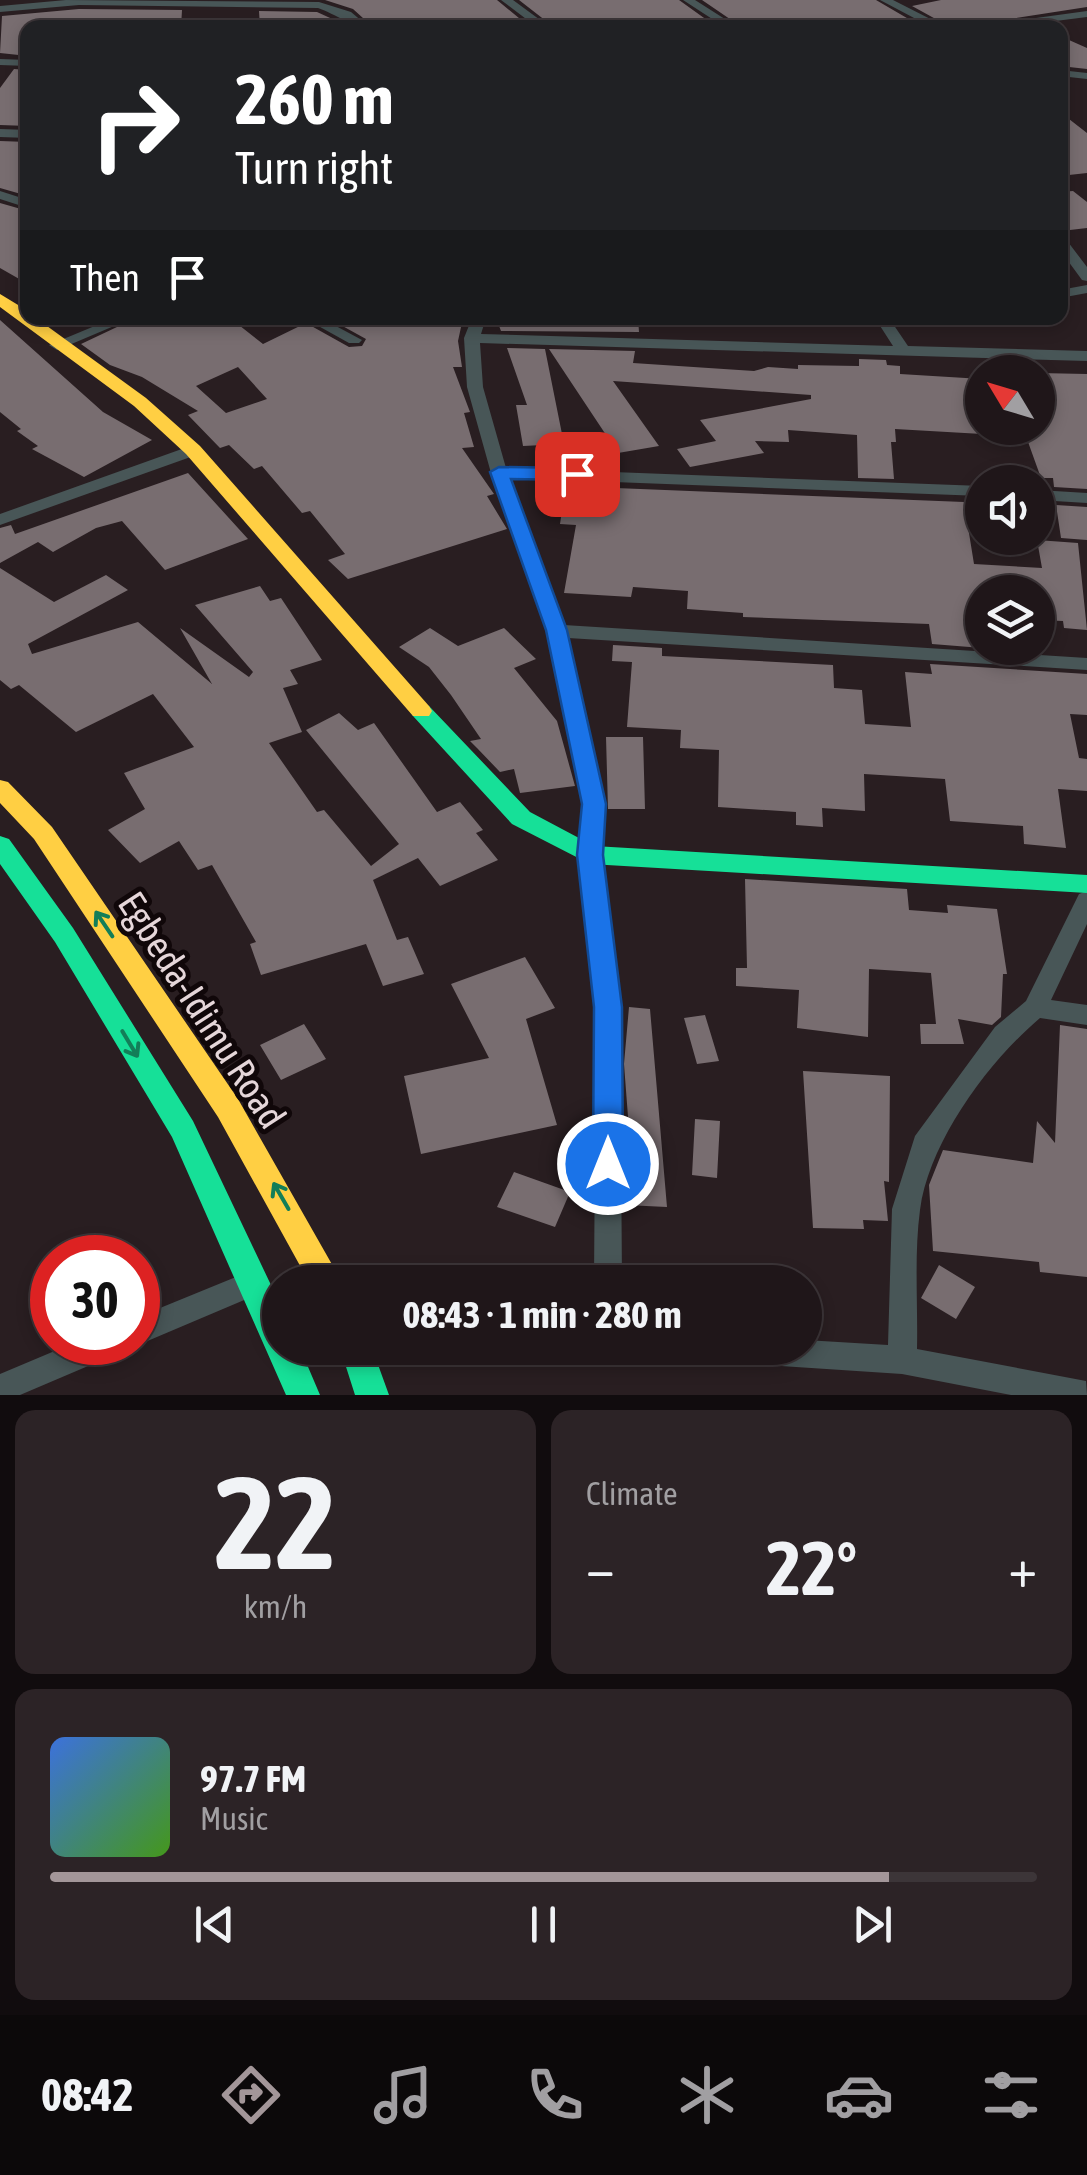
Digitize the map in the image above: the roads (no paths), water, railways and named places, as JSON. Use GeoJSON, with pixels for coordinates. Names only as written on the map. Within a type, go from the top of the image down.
{"type":"FeatureCollection","features":[{"type":"Feature","properties":{"kind":"street"},"geometry":{"type":"LineString","coordinates":[[506,0],[535,20]]}},
{"type":"Feature","properties":{"kind":"street"},"geometry":{"type":"LineString","coordinates":[[688,0],[721,20]]}},
{"type":"Feature","properties":{"kind":"street"},"geometry":{"type":"LineString","coordinates":[[885,0],[926,20]]}},
{"type":"Feature","properties":{"kind":"street"},"geometry":{"type":"LineString","coordinates":[[1047,0],[1082,15]]}},
{"type":"Feature","properties":{"kind":"street"},"geometry":{"type":"LineString","coordinates":[[0,9],[79,2],[317,3],[354,20]]}},
{"type":"Feature","properties":{"kind":"street"},"geometry":{"type":"LineString","coordinates":[[1038,20],[1082,15]]}},
{"type":"Feature","properties":{"kind":"street"},"geometry":{"type":"LineString","coordinates":[[1068,251],[1087,276]]}},
{"type":"Feature","properties":{"kind":"street"},"geometry":{"type":"LineString","coordinates":[[0,299],[20,315]]}},
{"type":"Feature","properties":{"kind":"street"},"geometry":{"type":"LineString","coordinates":[[32,325],[140,402],[193,450],[463,759],[520,818],[590,855],[1087,884]]}},
{"type":"Feature","properties":{"kind":"street"},"geometry":{"type":"LineString","coordinates":[[57,345],[108,325]]}},
{"type":"Feature","properties":{"kind":"street"},"geometry":{"type":"LineString","coordinates":[[325,325],[354,340]]}},
{"type":"Feature","properties":{"kind":"street"},"geometry":{"type":"LineString","coordinates":[[887,325],[905,353]]}},
{"type":"Feature","properties":{"kind":"street"},"geometry":{"type":"LineString","coordinates":[[608,1265],[608,1007],[590,855],[594,804],[556,630],[499,472],[475,387],[476,328],[905,353],[1087,356]]}},
{"type":"Feature","properties":{"kind":"street"},"geometry":{"type":"LineString","coordinates":[[0,520],[193,450]]}},
{"type":"Feature","properties":{"kind":"street"},"geometry":{"type":"LineString","coordinates":[[499,472],[965,491]]}},
{"type":"Feature","properties":{"kind":"street"},"geometry":{"type":"LineString","coordinates":[[1055,495],[1087,498]]}},
{"type":"Feature","properties":{"kind":"street"},"geometry":{"type":"LineString","coordinates":[[556,630],[1087,664]]}},
{"type":"Feature","properties":{"kind":"street","name":"Egbeda-Idimu Road"},"geometry":{"type":"LineString","coordinates":[[0,788],[43,833],[206,1119],[253,1283],[262,1302]]}},
{"type":"Feature","properties":{"kind":"street","name":"Egbeda-Idimu Road"},"geometry":{"type":"LineString","coordinates":[[0,845],[313,1265]]}},
{"type":"Feature","properties":{"kind":"street"},"geometry":{"type":"LineString","coordinates":[[902,1360],[906,1209],[928,1136],[1004,1034],[1035,1008],[1087,900]]}},
{"type":"Feature","properties":{"kind":"street"},"geometry":{"type":"LineString","coordinates":[[1035,1008],[1087,1015]]}},
{"type":"Feature","properties":{"kind":"street"},"geometry":{"type":"LineString","coordinates":[[160,1323],[253,1283]]}},
{"type":"Feature","properties":{"kind":"street"},"geometry":{"type":"LineString","coordinates":[[822,1355],[902,1360],[1086,1395]]}},
{"type":"Feature","properties":{"kind":"street"},"geometry":{"type":"LineString","coordinates":[[0,1390],[58,1365]]}},
{"type":"Feature","properties":{"kind":"street"},"geometry":{"type":"LineString","coordinates":[[291,1365],[304,1395]]}},
{"type":"Feature","properties":{"kind":"street"},"geometry":{"type":"LineString","coordinates":[[362,1365],[372,1395]]}}]}
